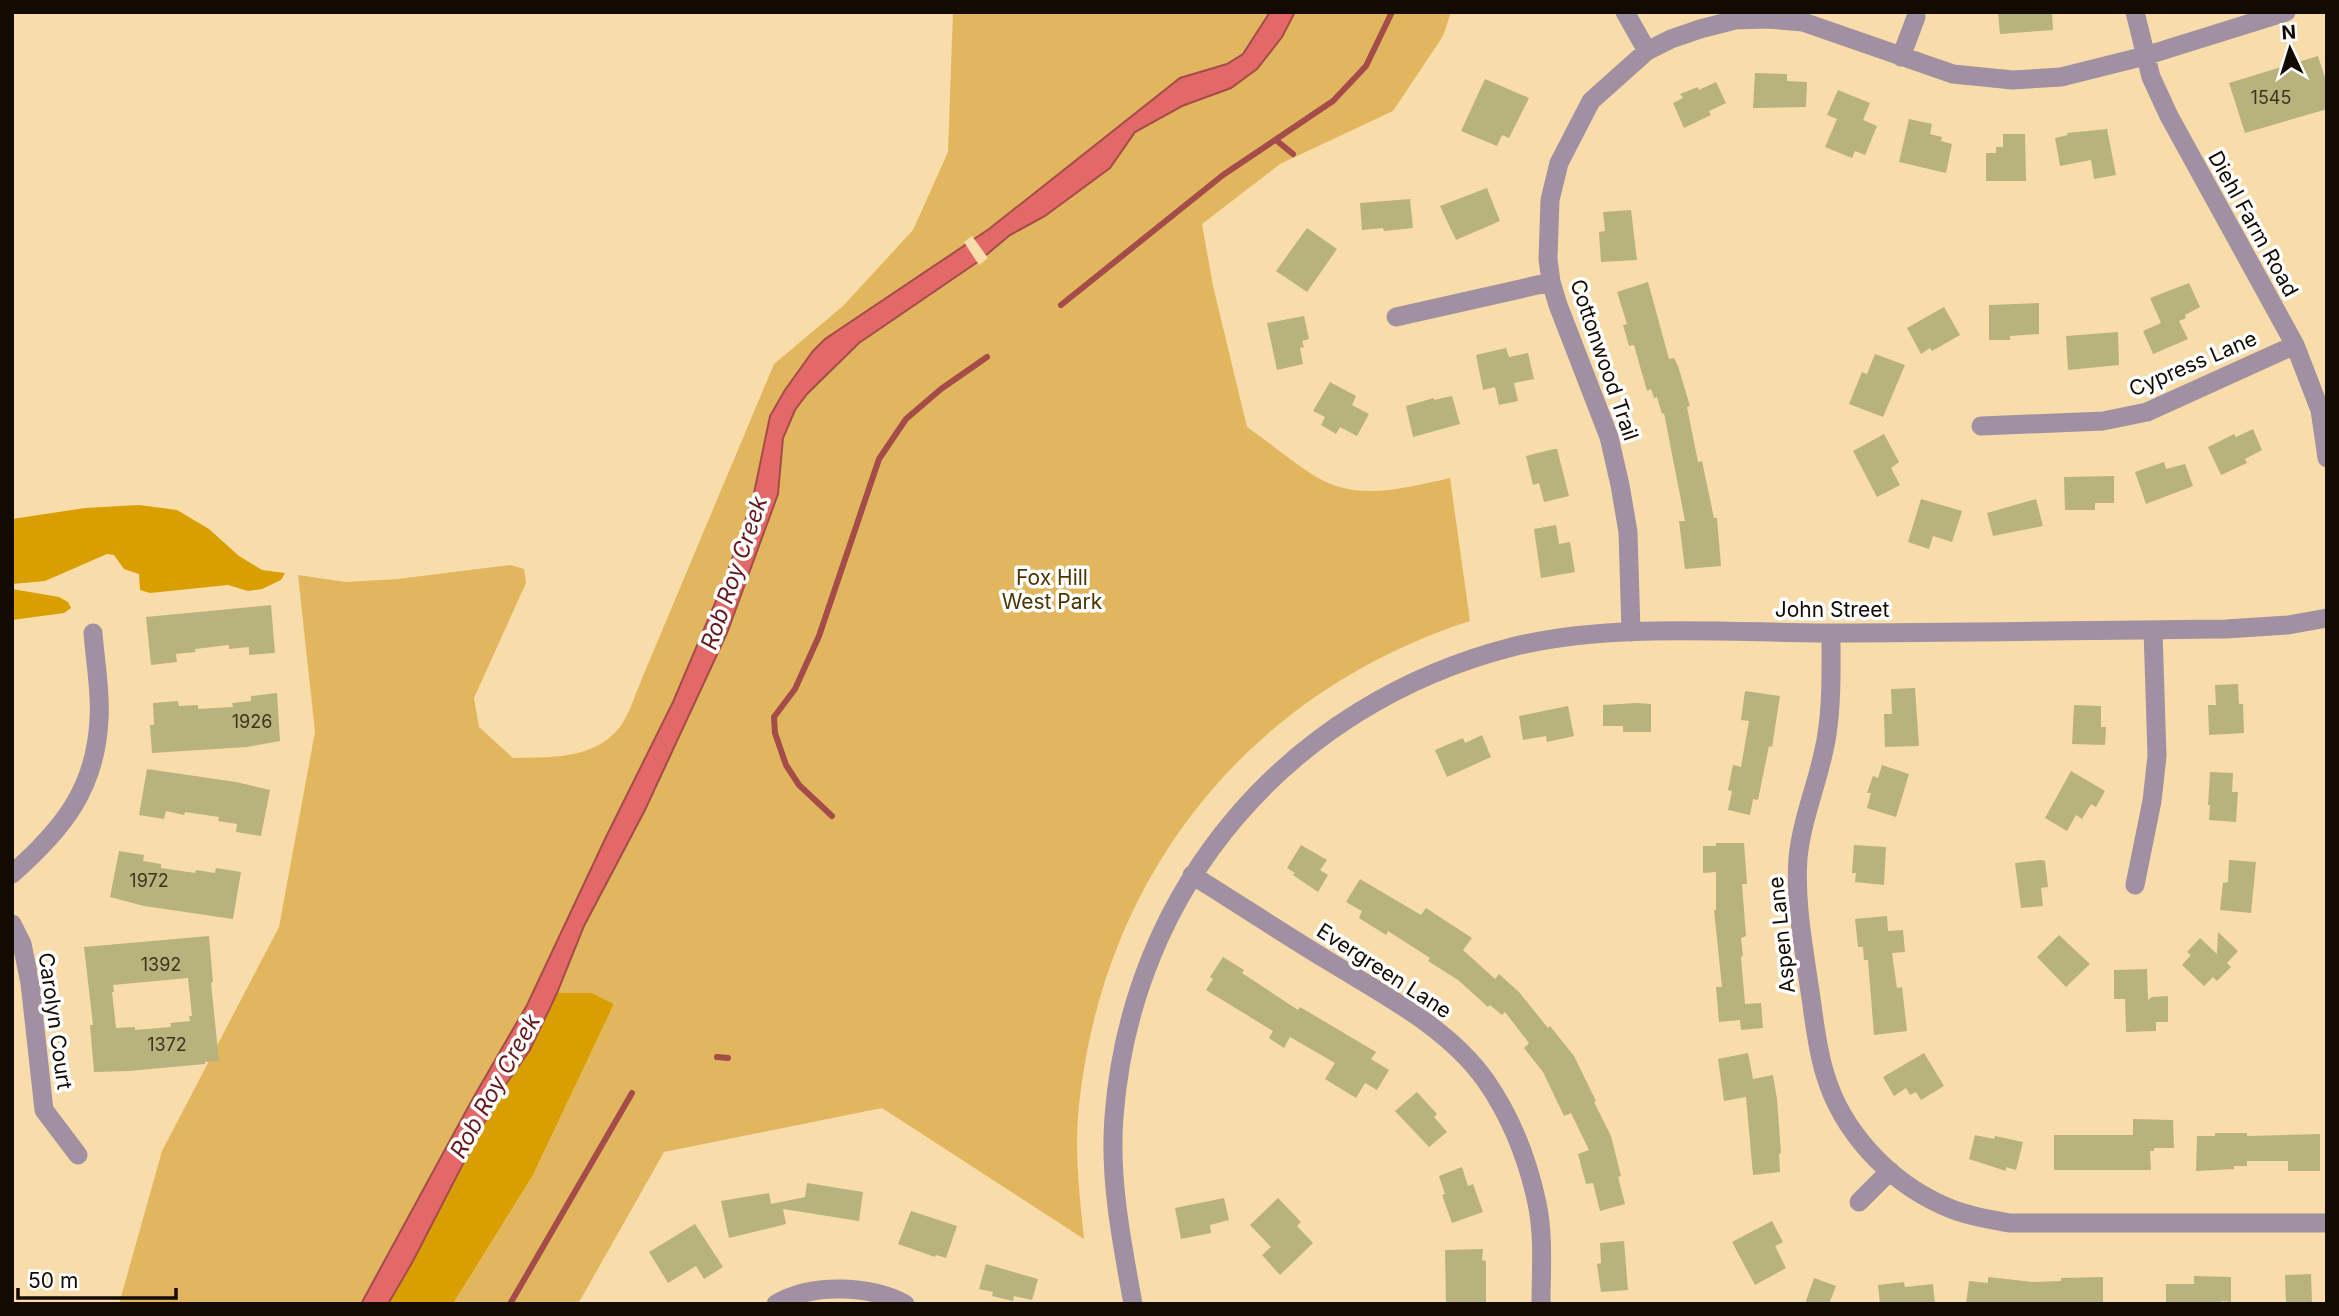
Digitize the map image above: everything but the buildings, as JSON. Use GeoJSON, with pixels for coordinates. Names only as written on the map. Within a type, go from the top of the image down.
{"type":"FeatureCollection","features":[{"type":"Feature","properties":{"kind":"street"},"geometry":{"type":"LineString","coordinates":[[1625,12],[1647,51]]}},
{"type":"Feature","properties":{"kind":"street","name":"Diehl Farm Road"},"geometry":{"type":"LineString","coordinates":[[2135,12],[2151,77],[2169,116],[2295,345],[2320,410],[2327,458]]}},
{"type":"Feature","properties":{"kind":"street","name":"Cottonwood Trail"},"geometry":{"type":"LineString","coordinates":[[1631,632],[1628,532],[1620,485],[1609,437],[1551,282],[1548,226],[1550,200],[1559,163],[1591,101],[1647,51],[1671,38],[1735,20],[1803,22],[1953,74],[2013,80],[2061,77],[2145,56],[2286,12]]}},
{"type":"Feature","properties":{"kind":"street"},"geometry":{"type":"LineString","coordinates":[[1901,57],[1916,17]]}},
{"type":"Feature","properties":{"kind":"street"},"geometry":{"type":"LineString","coordinates":[[1396,317],[1551,282]]}},
{"type":"Feature","properties":{"kind":"street","name":"Cypress Lane"},"geometry":{"type":"LineString","coordinates":[[1982,426],[2103,421],[2147,412],[2295,345]]}},
{"type":"Feature","properties":{"kind":"street","name":"John Street"},"geometry":{"type":"LineString","coordinates":[[1133,1304],[1116,1192],[1113,1120],[1133,1006],[1144,973],[1173,906],[1213,844],[1272,779],[1307,748],[1352,715],[1401,687],[1453,667],[1513,647],[1577,635],[1631,632],[2225,629],[2288,625],[2327,618]]}},
{"type":"Feature","properties":{"kind":"street"},"geometry":{"type":"LineString","coordinates":[[2134,885],[2152,801],[2157,756],[2152,630]]}},
{"type":"Feature","properties":{"kind":"street"},"geometry":{"type":"LineString","coordinates":[[12,874],[45,845],[64,822],[81,794],[94,759],[100,719],[93,633]]}},
{"type":"Feature","properties":{"kind":"street","name":"Aspen Lane"},"geometry":{"type":"LineString","coordinates":[[1831,633],[1831,696],[1827,736],[1809,801],[1798,856],[1800,922],[1816,1034],[1825,1076],[1852,1129],[1876,1158],[1918,1193],[1945,1207],[2009,1223],[2327,1223]]}},
{"type":"Feature","properties":{"kind":"street","name":"Evergreen Lane"},"geometry":{"type":"LineString","coordinates":[[1192,875],[1418,1017],[1463,1054],[1486,1081],[1521,1148],[1537,1206],[1541,1240],[1541,1304]]}},
{"type":"Feature","properties":{"kind":"street","name":"Carolyn Court"},"geometry":{"type":"LineString","coordinates":[[12,924],[22,944],[30,983],[44,1110],[78,1155]]}},
{"type":"Feature","properties":{"kind":"street"},"geometry":{"type":"LineString","coordinates":[[1859,1202],[1890,1171]]}},
{"type":"Feature","properties":{"kind":"street"},"geometry":{"type":"LineString","coordinates":[[776,1304],[819,1290],[854,1289],[905,1304]]}},
{"type":"Feature","properties":{"kind":"green space"},"geometry":{"type":"Polygon","coordinates":[[[953,12],[1270,12],[1243,54],[1227,64],[1180,78],[989,229],[813,351],[770,416],[753,498],[724,582],[673,702],[527,1005],[361,1304],[119,1304],[162,1151],[279,927],[315,732],[298,575],[346,582],[398,579],[510,565],[524,569],[526,583],[474,698],[479,727],[513,758],[571,754],[598,746],[609,738],[620,727],[630,709],[774,364],[843,306],[913,230],[948,152],[953,12]]]}},
{"type":"Feature","properties":{"kind":"green space","name":"Fox Hill West Park"},"geometry":{"type":"Polygon","coordinates":[[[1295,12],[1451,12],[1443,36],[1393,111],[1280,164],[1202,224],[1213,286],[1247,427],[1303,468],[1337,486],[1353,490],[1386,490],[1450,478],[1470,621],[1389,654],[1316,696],[1252,748],[1197,808],[1151,876],[1116,951],[1091,1031],[1077,1132],[1084,1239],[882,1108],[664,1152],[578,1304],[453,1304],[533,1175],[614,1004],[592,993],[557,993],[584,926],[778,494],[783,438],[795,410],[807,394],[859,343],[979,261],[1010,235],[1045,216],[1110,168],[1135,132],[1182,106],[1231,88],[1282,37],[1295,12]]]}},
{"type":"Feature","properties":{"kind":"shaded area"},"geometry":{"type":"Polygon","coordinates":[[[139,505],[177,510],[209,529],[239,556],[262,570],[285,573],[281,580],[262,589],[248,591],[228,585],[150,593],[140,590],[139,574],[124,569],[114,555],[107,554],[45,581],[12,584],[12,519],[85,508],[139,505]]]}},
{"type":"Feature","properties":{"kind":"shaded area"},"geometry":{"type":"Polygon","coordinates":[[[12,589],[59,597],[68,602],[71,608],[64,613],[12,620],[12,589]]]}},
{"type":"Feature","properties":{"kind":"shaded area"},"geometry":{"type":"Polygon","coordinates":[[[557,993],[592,993],[614,1004],[533,1175],[453,1304],[388,1304],[499,1094],[530,1050],[557,993]]]}},
{"type":"Feature","properties":{"kind":"water","name":"Rob Roy Creek"},"geometry":{"type":"Polygon","coordinates":[[[1270,12],[1295,12],[1282,37],[1257,69],[1231,88],[1182,106],[1135,132],[1110,168],[1045,216],[1010,235],[979,261],[859,343],[807,394],[795,410],[783,438],[778,494],[727,633],[645,810],[584,926],[530,1050],[499,1094],[388,1304],[361,1304],[527,1005],[673,702],[724,582],[753,498],[770,416],[785,390],[825,339],[989,229],[1180,78],[1227,64],[1243,54],[1270,12]]]}},
{"type":"Feature","properties":{"kind":"pier"},"geometry":{"type":"Polygon","coordinates":[[[972,236],[988,258],[979,265],[964,242],[972,236]]]}},
{"type":"Feature","properties":{"kind":"waterway"},"geometry":{"type":"LineString","coordinates":[[1061,305],[1223,175],[1333,101],[1366,66],[1392,12]]}},
{"type":"Feature","properties":{"kind":"waterway"},"geometry":{"type":"LineString","coordinates":[[1276,140],[1293,154]]}},
{"type":"Feature","properties":{"kind":"waterway"},"geometry":{"type":"LineString","coordinates":[[832,816],[799,785],[786,765],[775,733],[774,717],[795,689],[819,636],[879,459],[906,419],[941,389],[987,357]]}},
{"type":"Feature","properties":{"kind":"waterway"},"geometry":{"type":"LineString","coordinates":[[717,1057],[728,1058]]}},
{"type":"Feature","properties":{"kind":"waterway"},"geometry":{"type":"LineString","coordinates":[[510,1304],[632,1093]]}}]}
